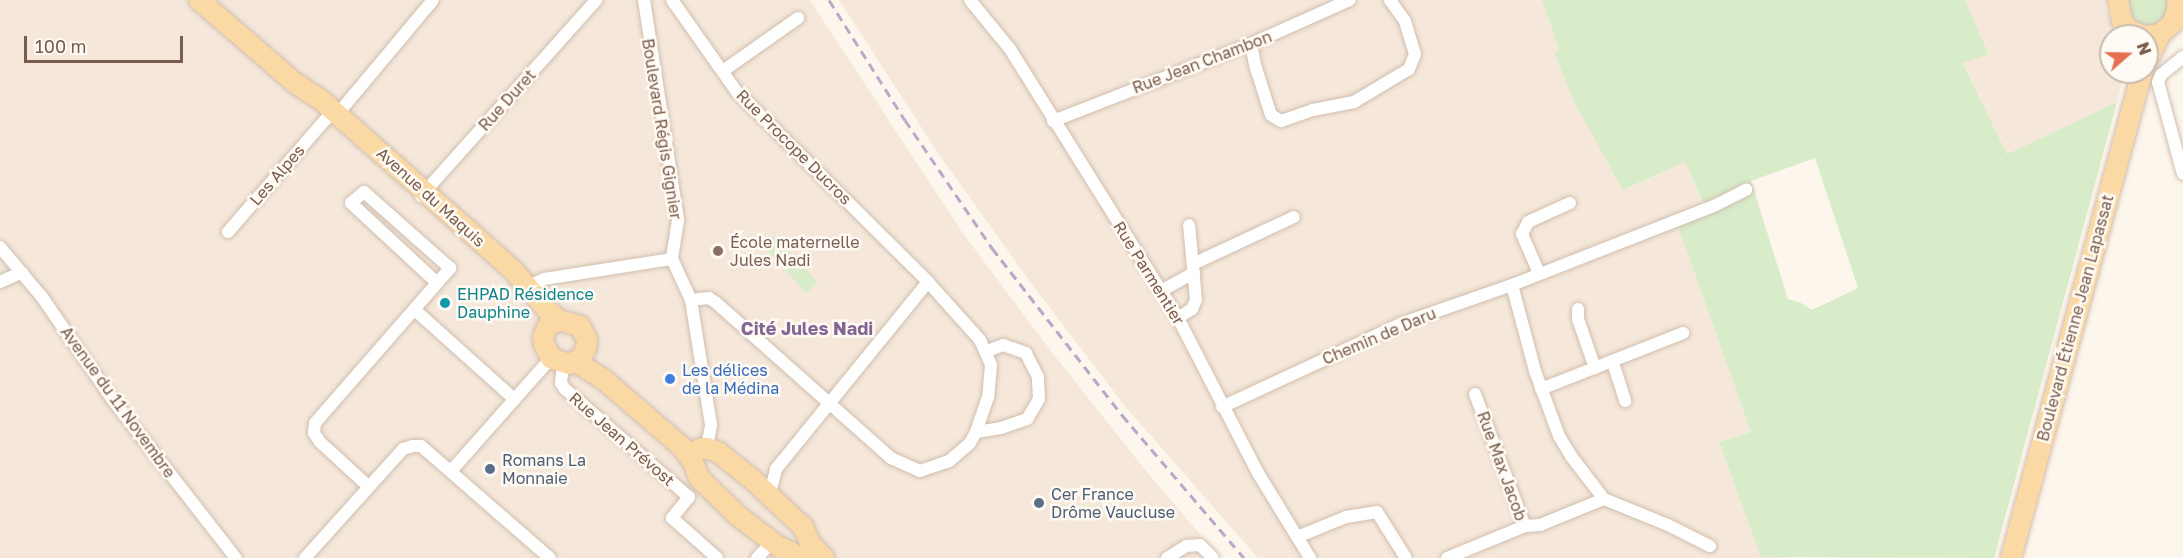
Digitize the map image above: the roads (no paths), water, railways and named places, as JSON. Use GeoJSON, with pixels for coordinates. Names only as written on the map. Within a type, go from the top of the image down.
{"type":"FeatureCollection","features":[{"type":"Feature","properties":{"kind":"main road","name":"Avenue du Maquis"},"geometry":{"type":"LineString","coordinates":[[198,0],[295,83],[312,106],[332,117],[524,288],[552,325],[544,345],[569,358]]}},
{"type":"Feature","properties":{"kind":"main road"},"geometry":{"type":"LineString","coordinates":[[2118,0],[2119,16],[2129,24]]}},
{"type":"Feature","properties":{"kind":"main road","name":"Boulevard Étienne Jean Lapassat"},"geometry":{"type":"LineString","coordinates":[[2159,28],[2173,23],[2177,15],[2177,0]]}},
{"type":"Feature","properties":{"kind":"main road","name":"Boulevard Étienne Jean Lapassat"},"geometry":{"type":"LineString","coordinates":[[2011,558],[2138,84]]}},
{"type":"Feature","properties":{"kind":"main road"},"geometry":{"type":"LineString","coordinates":[[552,325],[580,326],[587,340],[569,358]]}},
{"type":"Feature","properties":{"kind":"main road"},"geometry":{"type":"LineString","coordinates":[[569,358],[595,362],[652,406],[702,449],[725,457],[803,527],[802,549]]}},
{"type":"Feature","properties":{"kind":"main road"},"geometry":{"type":"LineString","coordinates":[[702,449],[699,478],[710,490],[772,543],[784,550],[802,549],[824,558]]}},
{"type":"Feature","properties":{"kind":"street","name":"Les Alpes"},"geometry":{"type":"LineString","coordinates":[[228,232],[433,0]]}},
{"type":"Feature","properties":{"kind":"street","name":"Rue Duret"},"geometry":{"type":"LineString","coordinates":[[422,195],[596,0]]}},
{"type":"Feature","properties":{"kind":"street","name":"Boulevard Régis Gignier"},"geometry":{"type":"LineString","coordinates":[[637,0],[645,20]]}},
{"type":"Feature","properties":{"kind":"street","name":"Boulevard Régis Gignier"},"geometry":{"type":"LineString","coordinates":[[644,0],[645,20],[678,220],[672,259]]}},
{"type":"Feature","properties":{"kind":"street","name":"Rue Procope Ducros"},"geometry":{"type":"LineString","coordinates":[[672,0],[737,92],[928,282],[987,351]]}},
{"type":"Feature","properties":{"kind":"street","name":"Rue Parmentier"},"geometry":{"type":"LineString","coordinates":[[970,0],[1010,49],[1178,318],[1222,407],[1310,558]]}},
{"type":"Feature","properties":{"kind":"street","name":"Rue Jean Chambon"},"geometry":{"type":"LineString","coordinates":[[1053,121],[1183,68],[1251,44],[1350,0]]}},
{"type":"Feature","properties":{"kind":"street"},"geometry":{"type":"LineString","coordinates":[[1251,44],[1254,65],[1271,115],[1281,121],[1313,110],[1354,102],[1409,69],[1415,54],[1405,21],[1390,0]]}},
{"type":"Feature","properties":{"kind":"street"},"geometry":{"type":"LineString","coordinates":[[723,71],[798,18]]}},
{"type":"Feature","properties":{"kind":"street"},"geometry":{"type":"LineString","coordinates":[[2183,57],[2160,75],[2158,82],[2183,174]]}},
{"type":"Feature","properties":{"kind":"street","name":"Chemin de Daru"},"geometry":{"type":"LineString","coordinates":[[1222,407],[1403,323],[1512,285],[1716,205],[1746,190]]}},
{"type":"Feature","properties":{"kind":"street"},"geometry":{"type":"LineString","coordinates":[[368,486],[320,442],[314,433],[315,423],[416,311],[450,268],[364,192],[351,203],[437,283]]}},
{"type":"Feature","properties":{"kind":"street"},"geometry":{"type":"LineString","coordinates":[[1539,273],[1522,234],[1528,222],[1570,203]]}},
{"type":"Feature","properties":{"kind":"street"},"geometry":{"type":"LineString","coordinates":[[1161,291],[1193,269],[1294,217]]}},
{"type":"Feature","properties":{"kind":"street"},"geometry":{"type":"LineString","coordinates":[[1178,318],[1192,309],[1196,300],[1188,225]]}},
{"type":"Feature","properties":{"kind":"street","name":"Avenue du 11 Novembre"},"geometry":{"type":"LineString","coordinates":[[0,247],[22,272],[112,399],[236,558]]}},
{"type":"Feature","properties":{"kind":"street"},"geometry":{"type":"LineString","coordinates":[[524,288],[544,279],[672,259],[691,300],[711,425],[702,449]]}},
{"type":"Feature","properties":{"kind":"street"},"geometry":{"type":"LineString","coordinates":[[0,282],[22,272]]}},
{"type":"Feature","properties":{"kind":"street"},"geometry":{"type":"LineString","coordinates":[[769,496],[776,469],[928,282]]}},
{"type":"Feature","properties":{"kind":"street"},"geometry":{"type":"LineString","coordinates":[[1512,285],[1541,389],[1559,436],[1604,500],[1668,525],[1710,546]]}},
{"type":"Feature","properties":{"kind":"street"},"geometry":{"type":"LineString","coordinates":[[691,300],[709,298],[715,302],[891,458],[920,471],[950,461],[970,443],[988,397],[991,365],[987,351],[1003,345],[1026,353],[1038,377],[1039,399],[1027,418],[1001,428],[976,432]]}},
{"type":"Feature","properties":{"kind":"street"},"geometry":{"type":"LineString","coordinates":[[1578,309],[1578,319],[1595,368]]}},
{"type":"Feature","properties":{"kind":"street"},"geometry":{"type":"LineString","coordinates":[[416,311],[514,399]]}},
{"type":"Feature","properties":{"kind":"street"},"geometry":{"type":"LineString","coordinates":[[1541,389],[1613,363],[1627,354],[1683,333]]}},
{"type":"Feature","properties":{"kind":"street"},"geometry":{"type":"LineString","coordinates":[[451,471],[514,399],[569,358]]}},
{"type":"Feature","properties":{"kind":"street","name":"Rue Jean Prévost"},"geometry":{"type":"LineString","coordinates":[[569,358],[561,382],[565,389],[689,497],[672,518],[717,558]]}},
{"type":"Feature","properties":{"kind":"street"},"geometry":{"type":"LineString","coordinates":[[1613,363],[1626,401]]}},
{"type":"Feature","properties":{"kind":"street","name":"Rue Max Jacob"},"geometry":{"type":"LineString","coordinates":[[1447,558],[1526,526],[1475,394]]}},
{"type":"Feature","properties":{"kind":"street"},"geometry":{"type":"LineString","coordinates":[[305,558],[403,449],[421,446],[550,558]]}},
{"type":"Feature","properties":{"kind":"street"},"geometry":{"type":"LineString","coordinates":[[753,480],[776,469]]}},
{"type":"Feature","properties":{"kind":"street"},"geometry":{"type":"LineString","coordinates":[[1526,526],[1540,525],[1604,500]]}},
{"type":"Feature","properties":{"kind":"street"},"geometry":{"type":"LineString","coordinates":[[1297,537],[1346,517],[1377,512],[1406,558]]}},
{"type":"Feature","properties":{"kind":"street"},"geometry":{"type":"LineString","coordinates":[[757,558],[772,543]]}},
{"type":"Feature","properties":{"kind":"street"},"geometry":{"type":"LineString","coordinates":[[1167,558],[1186,546],[1200,545],[1213,558]]}},
{"type":"Feature","properties":{"kind":"railway"},"geometry":{"type":"LineString","coordinates":[[829,0],[905,120],[992,248],[1122,415],[1244,558]]}},
{"type":"Feature","properties":{"kind":"place","name":"École maternelle Jules Nadi"},"geometry":{"type":"Point","coordinates":[718,251]}},
{"type":"Feature","properties":{"kind":"place","name":"EHPAD Résidence Dauphine"},"geometry":{"type":"Point","coordinates":[445,303]}},
{"type":"Feature","properties":{"kind":"place","name":"Les délices de la Médina"},"geometry":{"type":"Point","coordinates":[670,379]}},
{"type":"Feature","properties":{"kind":"place","name":"Romans La Monnaie"},"geometry":{"type":"Point","coordinates":[490,469]}},
{"type":"Feature","properties":{"kind":"place","name":"Cer France Drôme Vaucluse"},"geometry":{"type":"Point","coordinates":[1039,503]}},
{"type":"Feature","properties":{"kind":"district","name":"Cité Jules Nadi"},"geometry":{"type":"Point","coordinates":[807,328]}}]}
